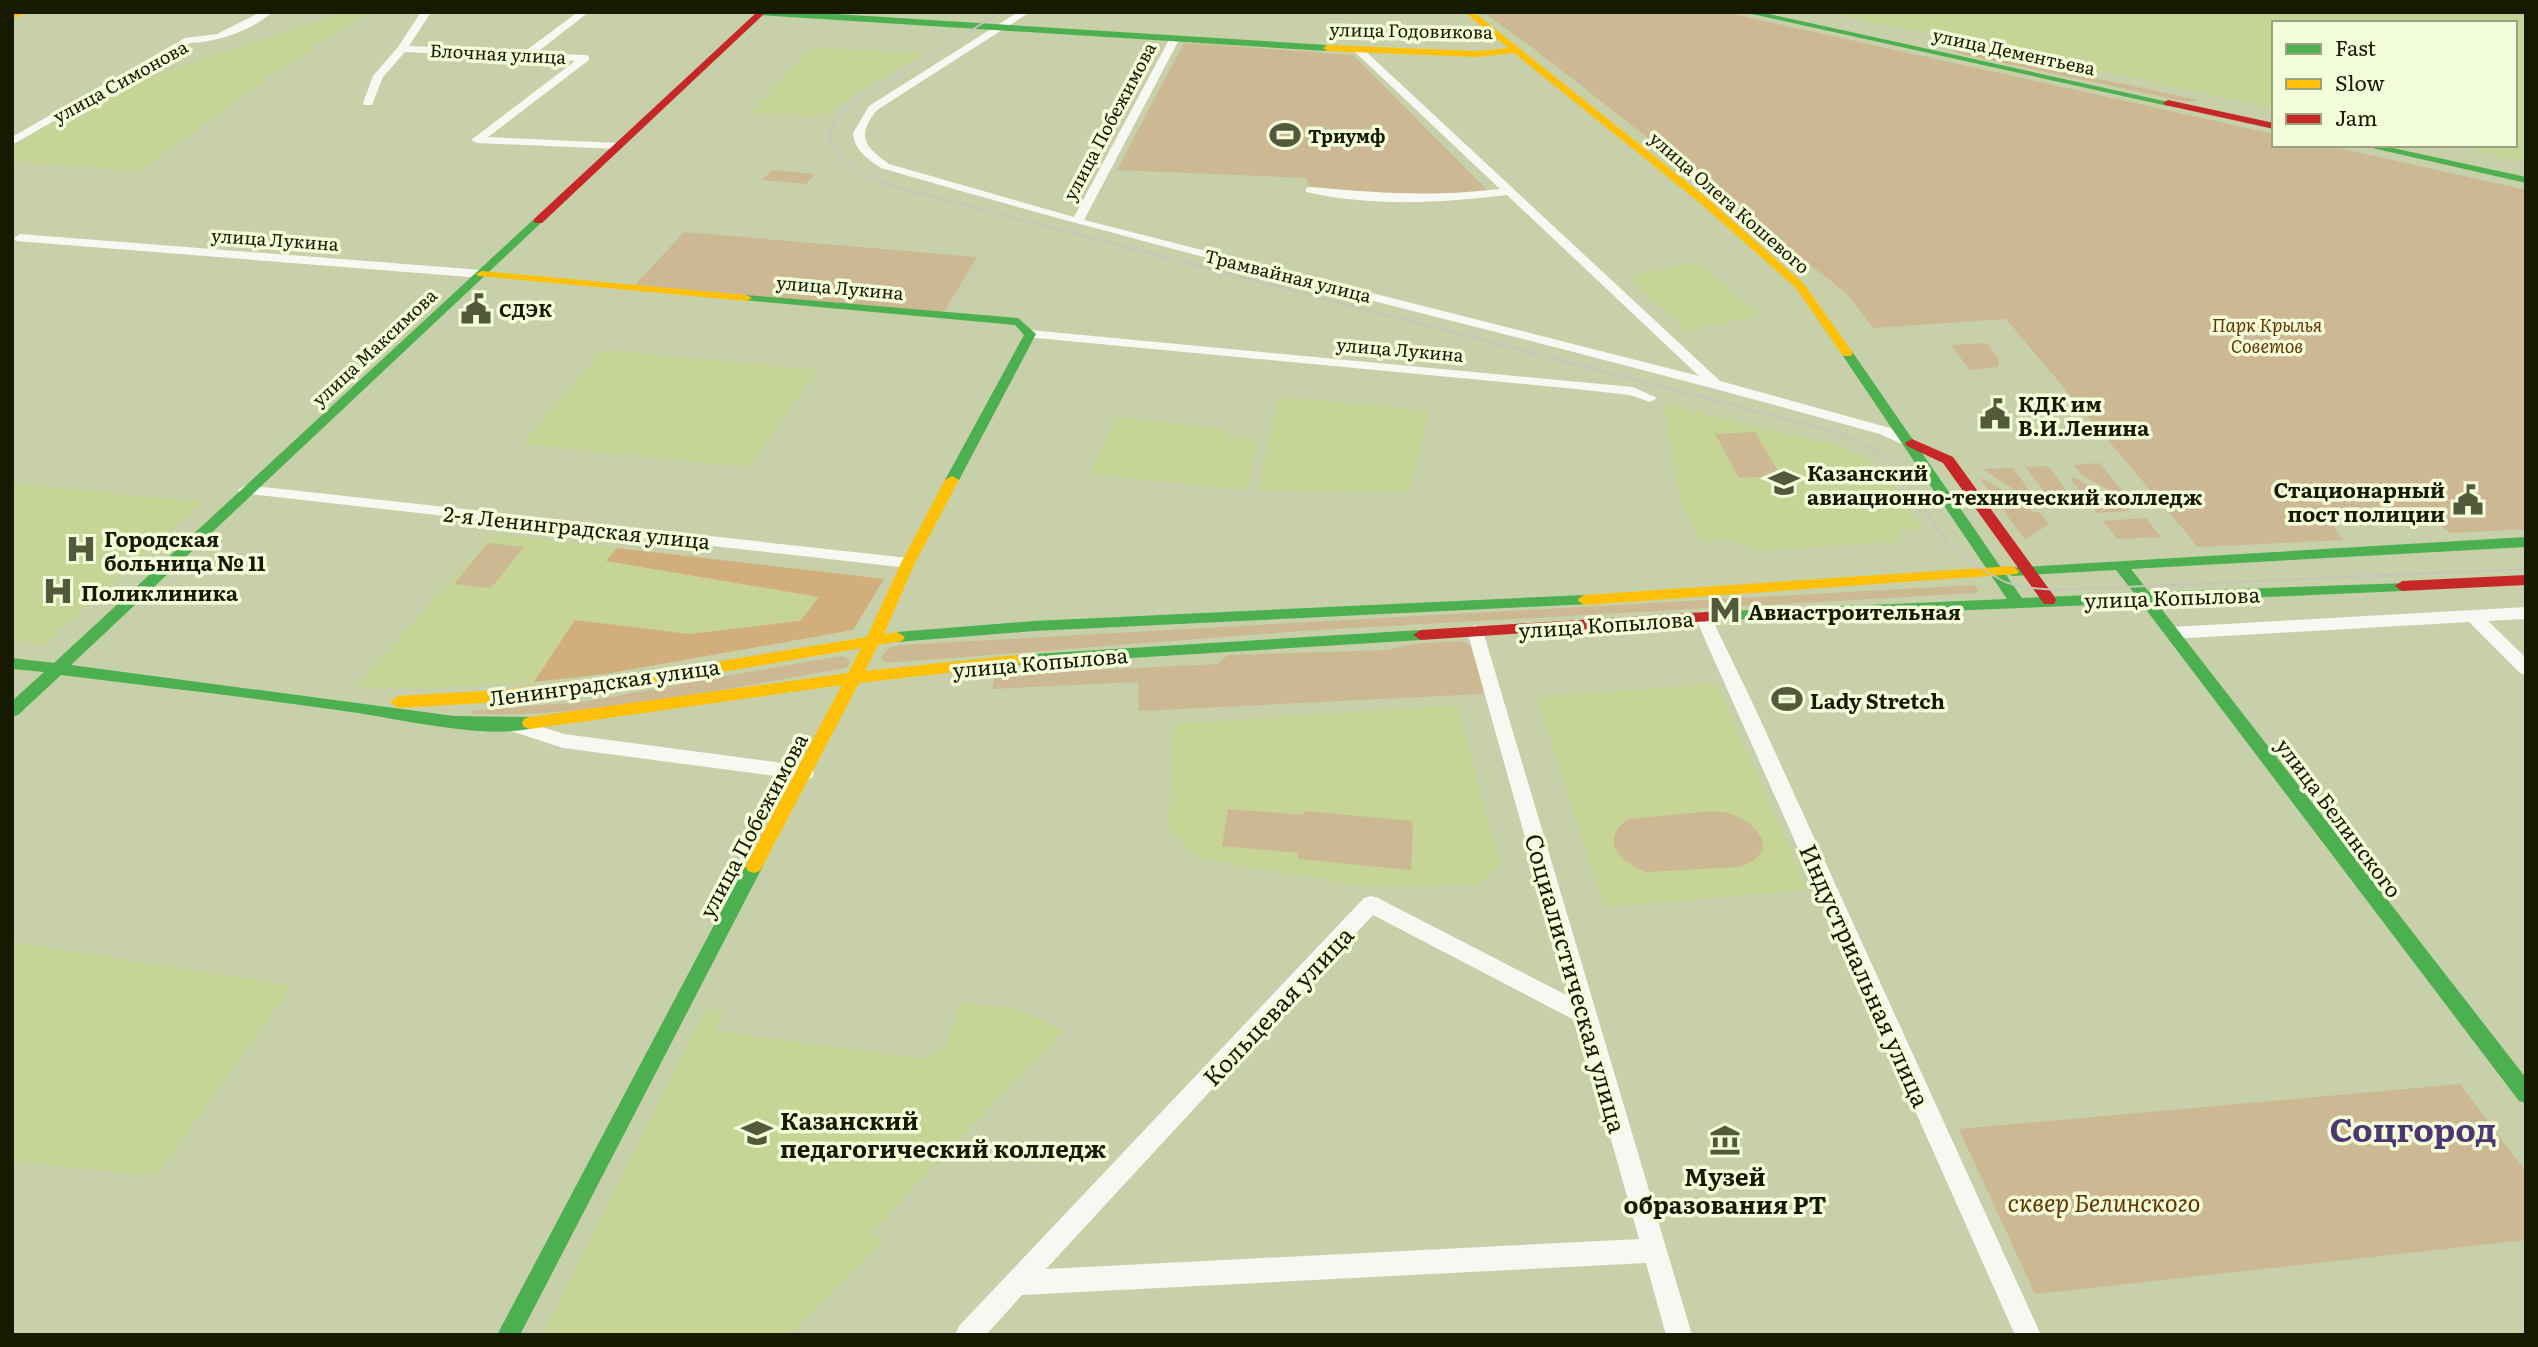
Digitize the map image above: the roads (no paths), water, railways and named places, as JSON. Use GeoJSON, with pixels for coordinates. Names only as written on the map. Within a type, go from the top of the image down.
{"type":"FeatureCollection","features":[{"type":"Feature","properties":{"kind":"main road"},"geometry":{"type":"LineString","coordinates":[[12,16],[22,12]]}},
{"type":"Feature","properties":{"kind":"main road","name":"улица Годовикова"},"geometry":{"type":"LineString","coordinates":[[761,12],[1358,50],[1477,54],[1517,50]]}},
{"type":"Feature","properties":{"kind":"main road","name":"улица Максимова"},"geometry":{"type":"LineString","coordinates":[[12,711],[761,12]]}},
{"type":"Feature","properties":{"kind":"main road","name":"улица Олега Кошевого"},"geometry":{"type":"LineString","coordinates":[[1468,12],[1785,270],[1828,322],[2017,602]]}},
{"type":"Feature","properties":{"kind":"main road","name":"улица Дементьева"},"geometry":{"type":"LineString","coordinates":[[1747,12],[2272,126]]}},
{"type":"Feature","properties":{"kind":"main road"},"geometry":{"type":"LineString","coordinates":[[2373,147],[2526,180]]}},
{"type":"Feature","properties":{"kind":"main road","name":"улица Лукина"},"geometry":{"type":"LineString","coordinates":[[482,274],[1018,322],[1030,334]]}},
{"type":"Feature","properties":{"kind":"main road","name":"улица Побежимова"},"geometry":{"type":"LineString","coordinates":[[508,1335],[708,951],[805,773],[874,639],[908,563],[1030,334]]}},
{"type":"Feature","properties":{"kind":"main road"},"geometry":{"type":"LineString","coordinates":[[1911,443],[1948,460],[2049,600]]}},
{"type":"Feature","properties":{"kind":"main road","name":"улица Копылова"},"geometry":{"type":"LineString","coordinates":[[874,639],[1034,626],[1540,603],[1998,574],[2026,568],[2526,542]]}},
{"type":"Feature","properties":{"kind":"main road"},"geometry":{"type":"LineString","coordinates":[[2430,548],[2418,553],[2423,567],[2445,580],[2466,583]]}},
{"type":"Feature","properties":{"kind":"main road","name":"улица Белинского"},"geometry":{"type":"LineString","coordinates":[[2120,565],[2526,1094]]}},
{"type":"Feature","properties":{"kind":"main road","name":"улица Копылова"},"geometry":{"type":"LineString","coordinates":[[855,677],[1006,661],[1703,617],[2526,580]]}},
{"type":"Feature","properties":{"kind":"main road","name":"Ленинградская улица"},"geometry":{"type":"LineString","coordinates":[[332,703],[376,703],[563,690],[642,680],[874,639]]}},
{"type":"Feature","properties":{"kind":"main road","name":"Ленинградская улица"},"geometry":{"type":"LineString","coordinates":[[12,663],[332,703],[435,720],[514,725],[606,716],[855,677]]}},
{"type":"Feature","properties":{"kind":"street","name":"улица Симонова"},"geometry":{"type":"LineString","coordinates":[[12,142],[188,40],[209,40],[226,36],[268,12]]}},
{"type":"Feature","properties":{"kind":"street"},"geometry":{"type":"LineString","coordinates":[[368,103],[378,76],[402,49],[426,12]]}},
{"type":"Feature","properties":{"kind":"street"},"geometry":{"type":"LineString","coordinates":[[528,54],[584,12]]}},
{"type":"Feature","properties":{"kind":"street"},"geometry":{"type":"LineString","coordinates":[[1003,27],[1025,12]]}},
{"type":"Feature","properties":{"kind":"street","name":"Трамвайная улица"},"geometry":{"type":"LineString","coordinates":[[1003,27],[873,108],[860,123],[857,138],[866,153],[884,166],[1077,222],[1716,384],[1885,431],[1911,443]]}},
{"type":"Feature","properties":{"kind":"street","name":"улица Побежимова"},"geometry":{"type":"LineString","coordinates":[[1077,222],[1175,37]]}},
{"type":"Feature","properties":{"kind":"street","name":"Блочная улица"},"geometry":{"type":"LineString","coordinates":[[402,49],[585,58],[477,140],[618,146]]}},
{"type":"Feature","properties":{"kind":"street"},"geometry":{"type":"LineString","coordinates":[[1358,50],[1716,384]]}},
{"type":"Feature","properties":{"kind":"street"},"geometry":{"type":"LineString","coordinates":[[1310,190],[1400,199],[1455,198],[1511,191]]}},
{"type":"Feature","properties":{"kind":"street","name":"улица Лукина"},"geometry":{"type":"LineString","coordinates":[[20,238],[482,274]]}},
{"type":"Feature","properties":{"kind":"street","name":"улица Лукина"},"geometry":{"type":"LineString","coordinates":[[1030,334],[1633,391],[1650,398]]}},
{"type":"Feature","properties":{"kind":"street","name":"2-я Ленинградская улица"},"geometry":{"type":"LineString","coordinates":[[246,490],[908,563]]}},
{"type":"Feature","properties":{"kind":"street","name":"улица Копылова"},"geometry":{"type":"LineString","coordinates":[[2172,633],[2526,613]]}},
{"type":"Feature","properties":{"kind":"street"},"geometry":{"type":"LineString","coordinates":[[2473,616],[2526,669]]}},
{"type":"Feature","properties":{"kind":"street","name":"Индустриальная улица"},"geometry":{"type":"LineString","coordinates":[[1703,617],[1821,869],[1931,1125],[2028,1335]]}},
{"type":"Feature","properties":{"kind":"street","name":"Социалистическая улица"},"geometry":{"type":"LineString","coordinates":[[1475,631],[1679,1335]]}},
{"type":"Feature","properties":{"kind":"street","name":"Ленинградская улица"},"geometry":{"type":"LineString","coordinates":[[514,725],[563,741],[805,773]]}},
{"type":"Feature","properties":{"kind":"street","name":"Кольцевая улица"},"geometry":{"type":"LineString","coordinates":[[968,1335],[1371,904],[1586,1016]]}},
{"type":"Feature","properties":{"kind":"street"},"geometry":{"type":"LineString","coordinates":[[1017,1283],[1655,1250]]}},
{"type":"Feature","properties":{"kind":"tram line"},"geometry":{"type":"LineString","coordinates":[[12,14],[17,12]]}},
{"type":"Feature","properties":{"kind":"tram line"},"geometry":{"type":"LineString","coordinates":[[1001,12],[853,102],[835,120],[829,140],[842,158],[863,174],[892,186],[1840,433],[1883,455],[1895,467],[1949,545],[1971,563],[2005,582],[2022,587],[2056,590],[2526,569]]}},
{"type":"Feature","properties":{"kind":"place","name":"Триумф"},"geometry":{"type":"Point","coordinates":[1285,135]}},
{"type":"Feature","properties":{"kind":"place","name":"СДЭК"},"geometry":{"type":"Point","coordinates":[476,309]}},
{"type":"Feature","properties":{"kind":"place","name":"КДК им В.И.Ленина"},"geometry":{"type":"Point","coordinates":[1995,414]}},
{"type":"Feature","properties":{"kind":"place","name":"Казанский авиационно-технический колледж"},"geometry":{"type":"Point","coordinates":[1784,483]}},
{"type":"Feature","properties":{"kind":"place","name":"Стационарный пост полиции"},"geometry":{"type":"Point","coordinates":[2468,500]}},
{"type":"Feature","properties":{"kind":"place","name":"Городская больница № 11"},"geometry":{"type":"Point","coordinates":[81,549]}},
{"type":"Feature","properties":{"kind":"place","name":"Поликлиника"},"geometry":{"type":"Point","coordinates":[58,591]}},
{"type":"Feature","properties":{"kind":"place","name":"Авиастроительная"},"geometry":{"type":"Point","coordinates":[1725,610]}},
{"type":"Feature","properties":{"kind":"place","name":"Lady Stretch"},"geometry":{"type":"Point","coordinates":[1787,699]}},
{"type":"Feature","properties":{"kind":"place","name":"Казанский педагогический колледж"},"geometry":{"type":"Point","coordinates":[757,1133]}},
{"type":"Feature","properties":{"kind":"place","name":"Музей образования РТ"},"geometry":{"type":"Point","coordinates":[1725,1140]}},
{"type":"Feature","properties":{"kind":"district","name":"Соцгород"},"geometry":{"type":"Point","coordinates":[2413,1127]}},
{"type":"Feature","properties":{"kind":"park label","name":"Парк Крылья Советов"},"geometry":{"type":"Point","coordinates":[2267,334]}},
{"type":"Feature","properties":{"kind":"park label","name":"сквер Белинского"},"geometry":{"type":"Point","coordinates":[2104,1201]}}]}
